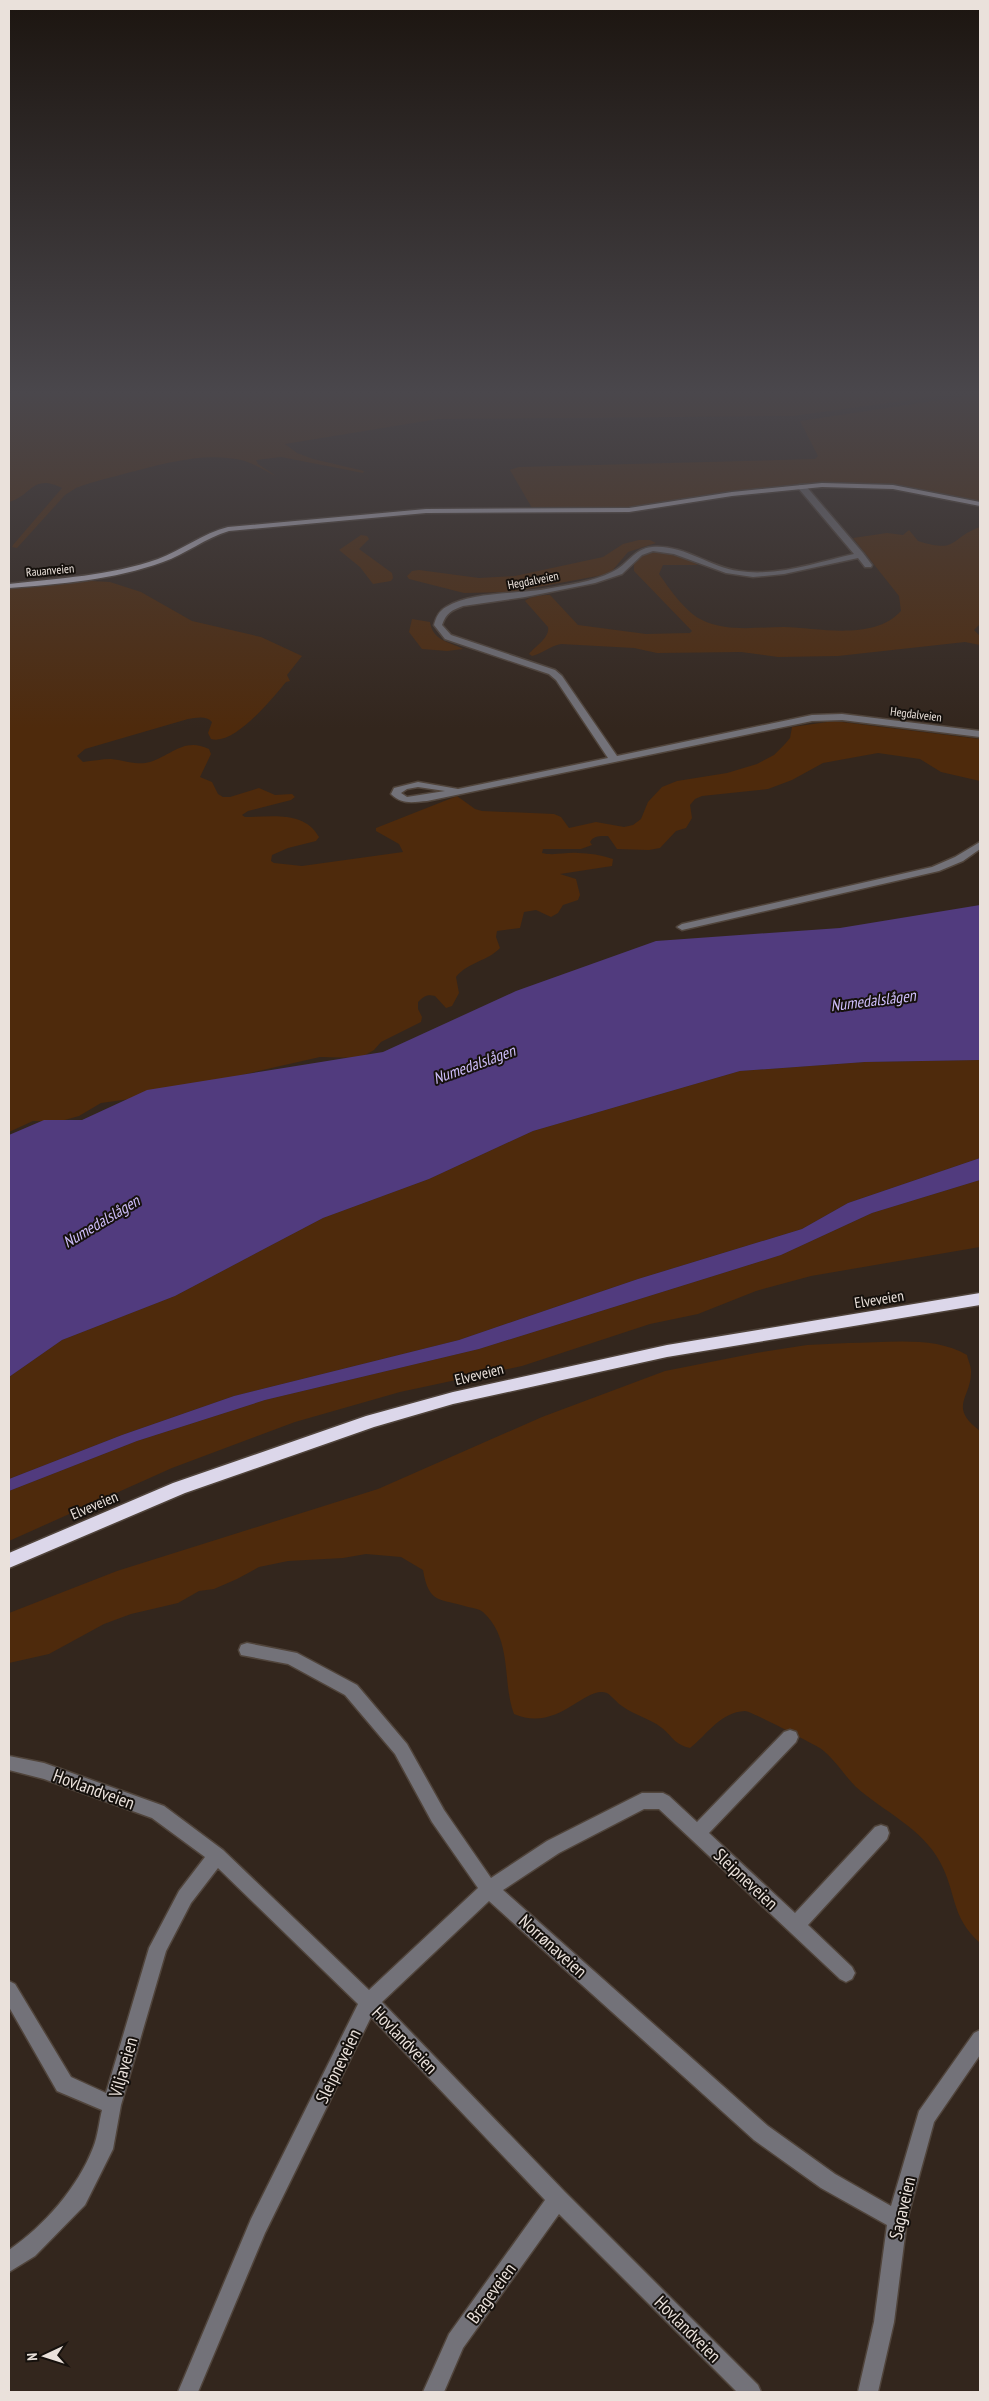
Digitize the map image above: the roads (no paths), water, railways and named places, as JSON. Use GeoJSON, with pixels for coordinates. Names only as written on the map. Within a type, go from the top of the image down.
{"type":"FeatureCollection","features":[{"type":"Feature","properties":{"kind":"highway","name":"Elveveien"},"geometry":{"type":"LineString","coordinates":[[9,1561],[180,1488],[372,1421],[453,1398],[533,1379],[667,1352],[980,1299]]}},
{"type":"Feature","properties":{"kind":"main road","name":"Rauanveien"},"geometry":{"type":"LineString","coordinates":[[9,586],[78,580],[136,568],[181,552],[218,532],[246,526],[426,512],[629,510],[674,503]]}},
{"type":"Feature","properties":{"kind":"street"},"geometry":{"type":"LineString","coordinates":[[816,503],[868,565]]}},
{"type":"Feature","properties":{"kind":"street","name":"Hegdalveien"},"geometry":{"type":"LineString","coordinates":[[614,759],[559,678],[542,667],[448,636],[438,624],[438,620],[444,611],[459,604],[522,596],[606,577],[620,571],[636,554],[652,549],[673,552],[732,572],[752,575],[860,555]]}},
{"type":"Feature","properties":{"kind":"street","name":"Hegdalveien"},"geometry":{"type":"LineString","coordinates":[[456,792],[417,785],[403,786],[397,790],[396,794],[405,800],[414,800],[456,792],[614,759],[826,717],[980,734]]}},
{"type":"Feature","properties":{"kind":"street"},"geometry":{"type":"LineString","coordinates":[[682,927],[935,869],[959,859],[980,845]]}},
{"type":"Feature","properties":{"kind":"street","name":"Norrønaveien"},"geometry":{"type":"LineString","coordinates":[[248,1650],[291,1658],[351,1690],[402,1749],[438,1816],[489,1889],[761,2133],[828,2181],[897,2220]]}},
{"type":"Feature","properties":{"kind":"street"},"geometry":{"type":"LineString","coordinates":[[697,1833],[790,1737]]}},
{"type":"Feature","properties":{"kind":"street","name":"Hovlandveien"},"geometry":{"type":"LineString","coordinates":[[9,1764],[44,1771],[158,1812],[217,1856],[369,2002],[558,2199],[751,2392]]}},
{"type":"Feature","properties":{"kind":"street","name":"Sleipneveien"},"geometry":{"type":"LineString","coordinates":[[188,2392],[258,2226],[369,2002],[489,1889],[553,1847],[642,1801],[663,1802],[846,1973]]}},
{"type":"Feature","properties":{"kind":"street"},"geometry":{"type":"LineString","coordinates":[[795,1926],[882,1833]]}},
{"type":"Feature","properties":{"kind":"street","name":"Viljaveien"},"geometry":{"type":"LineString","coordinates":[[9,2262],[28,2249],[78,2198],[103,2149],[112,2105],[158,1948],[185,1897],[217,1856]]}},
{"type":"Feature","properties":{"kind":"street"},"geometry":{"type":"LineString","coordinates":[[9,1990],[64,2084],[112,2105]]}},
{"type":"Feature","properties":{"kind":"street","name":"Sagaveien"},"geometry":{"type":"LineString","coordinates":[[868,2392],[884,2322],[897,2220],[926,2118],[980,2039]]}},
{"type":"Feature","properties":{"kind":"street","name":"Brageveien"},"geometry":{"type":"LineString","coordinates":[[433,2392],[456,2341],[558,2199]]}},
{"type":"Feature","properties":{"kind":"water","name":"Numedalslågen"},"geometry":{"type":"Polygon","coordinates":[[[980,905],[980,1060],[865,1062],[740,1071],[533,1131],[429,1179],[323,1218],[175,1296],[62,1340],[9,1377],[9,1135],[44,1120],[82,1120],[147,1090],[383,1052],[516,991],[656,941],[840,928],[980,905]]]}},
{"type":"Feature","properties":{"kind":"water"},"geometry":{"type":"Polygon","coordinates":[[[980,1158],[980,1180],[872,1213],[781,1255],[479,1349],[265,1400],[137,1441],[9,1491],[9,1479],[122,1435],[234,1396],[459,1340],[638,1279],[802,1229],[848,1203],[980,1158]]]}}]}
